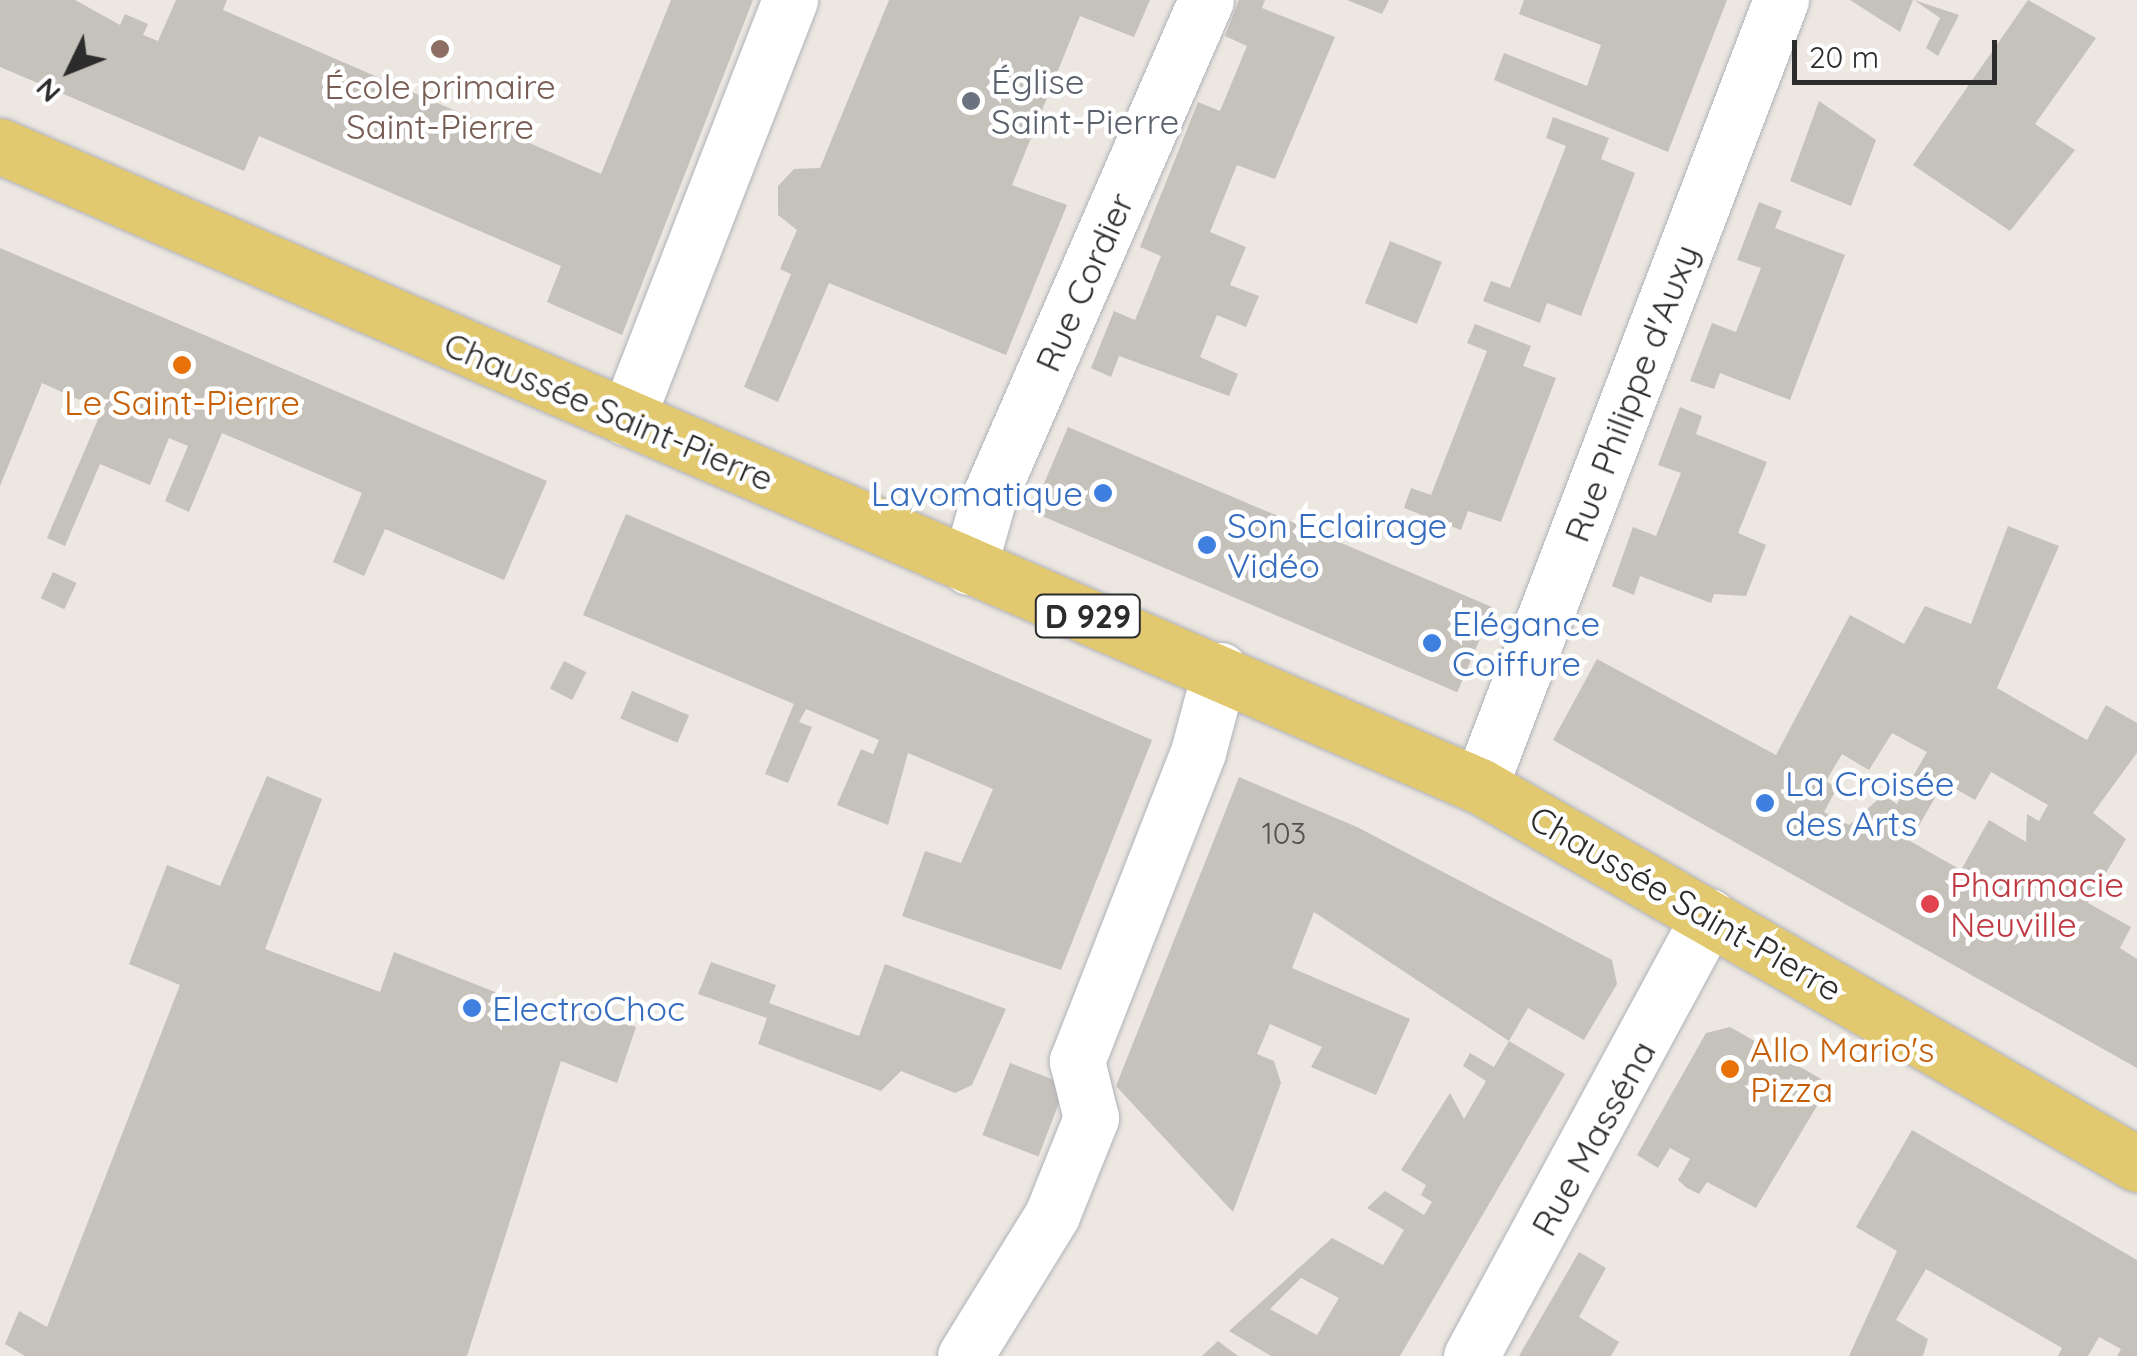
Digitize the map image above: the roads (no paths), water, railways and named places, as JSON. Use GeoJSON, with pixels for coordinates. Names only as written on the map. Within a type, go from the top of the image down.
{"type":"FeatureCollection","features":[{"type":"Feature","properties":{"kind":"main road","name":"Chaussée Saint-Pierre"},"geometry":{"type":"LineString","coordinates":[[0,146],[969,566],[1220,670],[1480,786],[2137,1164]]}},
{"type":"Feature","properties":{"kind":"street"},"geometry":{"type":"LineString","coordinates":[[627,418],[790,0]]}},
{"type":"Feature","properties":{"kind":"street","name":"Rue Cordier"},"geometry":{"type":"LineString","coordinates":[[969,566],[988,500],[1206,0]]}},
{"type":"Feature","properties":{"kind":"street","name":"Rue Philippe d'Auxy"},"geometry":{"type":"LineString","coordinates":[[1480,786],[1781,0]]}},
{"type":"Feature","properties":{"kind":"street"},"geometry":{"type":"LineString","coordinates":[[965,1356],[1052,1215],[1091,1118],[1077,1061],[1198,752],[1220,670]]}},
{"type":"Feature","properties":{"kind":"street","name":"Rue Masséna"},"geometry":{"type":"LineString","coordinates":[[1470,1356],[1709,916]]}},
{"type":"Feature","properties":{"kind":"place","name":"École primaire Saint-Pierre"},"geometry":{"type":"Point","coordinates":[440,49]}},
{"type":"Feature","properties":{"kind":"place","name":"Église Saint-Pierre"},"geometry":{"type":"Point","coordinates":[971,101]}},
{"type":"Feature","properties":{"kind":"place","name":"Le Saint-Pierre"},"geometry":{"type":"Point","coordinates":[182,365]}},
{"type":"Feature","properties":{"kind":"place","name":"Lavomatique"},"geometry":{"type":"Point","coordinates":[1103,493]}},
{"type":"Feature","properties":{"kind":"place","name":"Son Eclairage Vidéo"},"geometry":{"type":"Point","coordinates":[1207,545]}},
{"type":"Feature","properties":{"kind":"place","name":"Elégance Coiffure"},"geometry":{"type":"Point","coordinates":[1432,643]}},
{"type":"Feature","properties":{"kind":"place","name":"La Croisée des Arts"},"geometry":{"type":"Point","coordinates":[1765,803]}},
{"type":"Feature","properties":{"kind":"place","name":"Pharmacie Neuville"},"geometry":{"type":"Point","coordinates":[1930,904]}},
{"type":"Feature","properties":{"kind":"place","name":"ElectroChoc"},"geometry":{"type":"Point","coordinates":[472,1008]}},
{"type":"Feature","properties":{"kind":"place","name":"Allo Mario's Pizza"},"geometry":{"type":"Point","coordinates":[1730,1069]}}]}
